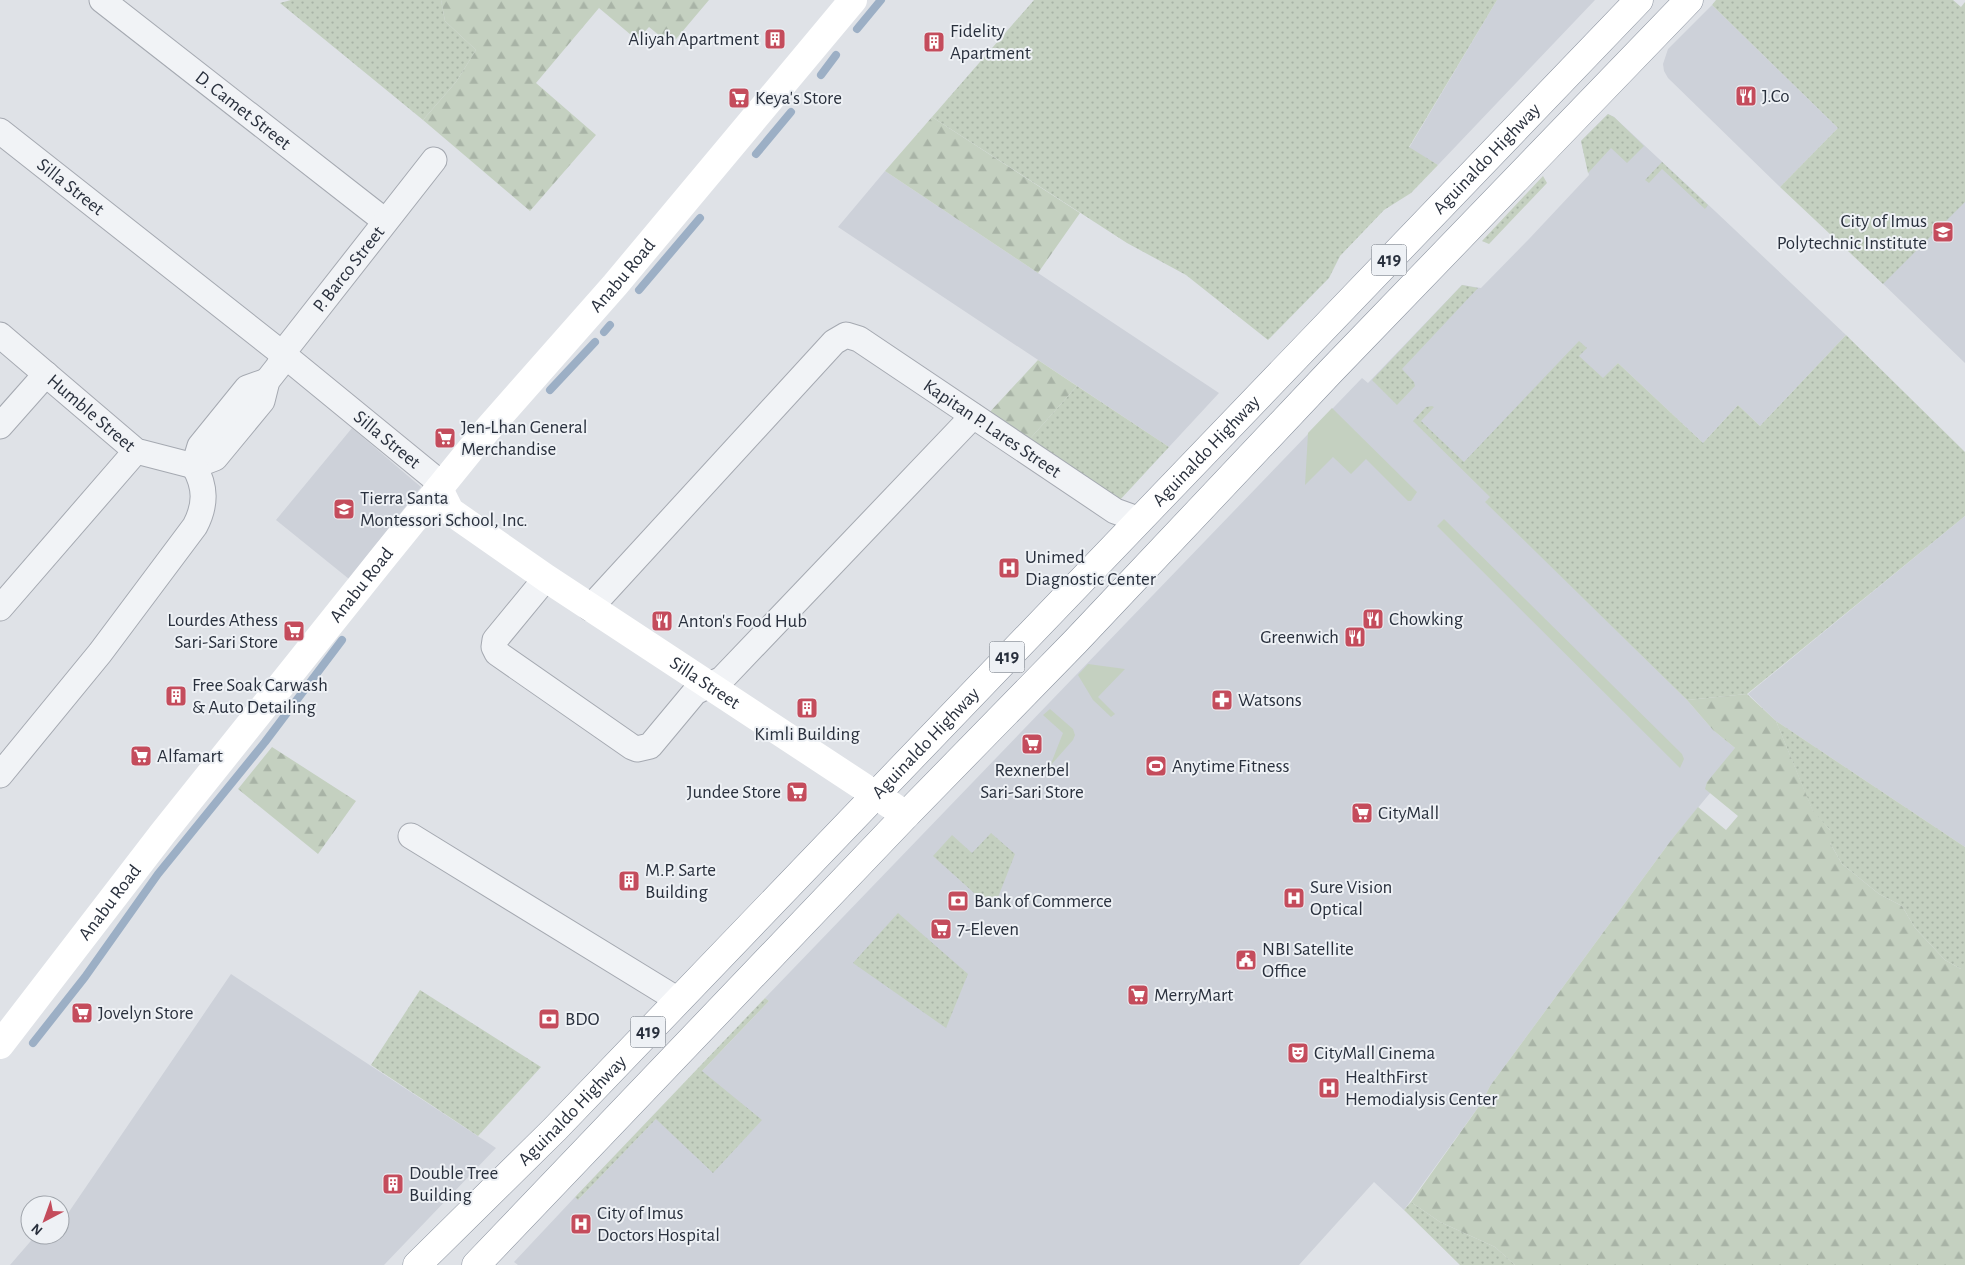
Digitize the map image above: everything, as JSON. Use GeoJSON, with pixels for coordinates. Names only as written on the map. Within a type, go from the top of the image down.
{"type":"FeatureCollection","features":[{"type":"Feature","properties":{"kind":"main road","name":"Anabu Road"},"geometry":{"type":"LineString","coordinates":[[0,1045],[174,820],[480,438],[643,252],[853,0]]}},
{"type":"Feature","properties":{"kind":"main road","name":"Aguinaldo Highway"},"geometry":{"type":"LineString","coordinates":[[417,1265],[555,1129],[1639,0]]}},
{"type":"Feature","properties":{"kind":"main road","name":"Aguinaldo Highway"},"geometry":{"type":"LineString","coordinates":[[476,1265],[1689,0]]}},
{"type":"Feature","properties":{"kind":"main road","name":"Silla Street"},"geometry":{"type":"LineString","coordinates":[[439,489],[450,512],[590,608],[906,815]]}},
{"type":"Feature","properties":{"kind":"street","name":"D. Camet Street"},"geometry":{"type":"LineString","coordinates":[[102,0],[384,221]]}},
{"type":"Feature","properties":{"kind":"street","name":"Silla Street"},"geometry":{"type":"LineString","coordinates":[[0,131],[284,355],[433,477],[439,489]]}},
{"type":"Feature","properties":{"kind":"street","name":"P. Barco Street"},"geometry":{"type":"LineString","coordinates":[[194,466],[215,458],[262,402],[267,381],[278,367],[289,345],[384,221],[434,160]]}},
{"type":"Feature","properties":{"kind":"street","name":"Kapitan P. Lares Street"},"geometry":{"type":"LineString","coordinates":[[590,608],[834,342],[846,335],[859,339],[1115,511],[1140,520]]}},
{"type":"Feature","properties":{"kind":"street","name":"Humble Street"},"geometry":{"type":"LineString","coordinates":[[0,336],[136,451],[194,466]]}},
{"type":"Feature","properties":{"kind":"street"},"geometry":{"type":"LineString","coordinates":[[0,426],[46,374]]}},
{"type":"Feature","properties":{"kind":"street"},"geometry":{"type":"LineString","coordinates":[[546,578],[495,640],[494,647],[497,653],[632,747],[643,749],[650,746],[695,692],[722,679],[973,416]]}},
{"type":"Feature","properties":{"kind":"street"},"geometry":{"type":"LineString","coordinates":[[0,608],[136,451]]}},
{"type":"Feature","properties":{"kind":"street"},"geometry":{"type":"LineString","coordinates":[[0,775],[100,653],[195,526],[203,507],[204,496],[201,481],[194,466]]}},
{"type":"Feature","properties":{"kind":"street"},"geometry":{"type":"LineString","coordinates":[[411,836],[678,1000]]}},
{"type":"Feature","properties":{"kind":"shaded area"},"geometry":{"type":"Polygon","coordinates":[[[1497,0],[1595,0],[1438,165],[1409,148],[1497,0]]]}},
{"type":"Feature","properties":{"kind":"shaded area","name":"J.Co"},"geometry":{"type":"Polygon","coordinates":[[[1712,5],[1838,128],[1780,187],[1668,78],[1664,71],[1663,64],[1668,49],[1712,5]]]}},
{"type":"Feature","properties":{"kind":"shaded area","name":"CityMall"},"geometry":{"type":"Polygon","coordinates":[[[1608,114],[1614,117],[1846,335],[1760,426],[1738,405],[1703,443],[1618,363],[1486,502],[1687,700],[1713,730],[1735,748],[1740,757],[1672,839],[1490,1086],[1482,1102],[1404,1210],[1374,1182],[1299,1265],[518,1265],[514,1262],[575,1197],[579,1199],[727,1045],[769,1001],[765,998],[1362,378],[1368,383],[1462,285],[1481,288],[1529,239],[1589,175],[1581,141],[1608,114]]]}},
{"type":"Feature","properties":{"kind":"shaded area"},"geometry":{"type":"Polygon","coordinates":[[[885,171],[1219,393],[1169,447],[838,227],[885,171]]]}},
{"type":"Feature","properties":{"kind":"shaded area","name":"City of Imus Polytechnic Institute"},"geometry":{"type":"Polygon","coordinates":[[[1965,187],[1965,363],[1876,277],[1965,187]]]}},
{"type":"Feature","properties":{"kind":"shaded area","name":"Tierra Santa Montessori School, Inc."},"geometry":{"type":"Polygon","coordinates":[[[352,428],[421,487],[349,579],[276,520],[352,428]]]}},
{"type":"Feature","properties":{"kind":"shaded area"},"geometry":{"type":"Polygon","coordinates":[[[1965,516],[1965,847],[1776,721],[1748,694],[1965,516]]]}},
{"type":"Feature","properties":{"kind":"shaded area"},"geometry":{"type":"Polygon","coordinates":[[[231,974],[496,1148],[384,1265],[10,1265],[27,1245],[70,1245],[70,1210],[231,974]]]}},
{"type":"Feature","properties":{"kind":"green space"},"geometry":{"type":"Polygon","coordinates":[[[291,0],[441,0],[445,21],[476,50],[456,82],[423,120],[280,3],[291,0]]]}},
{"type":"Feature","properties":{"kind":"green space"},"geometry":{"type":"Polygon","coordinates":[[[441,0],[709,0],[671,45],[649,27],[637,40],[599,8],[536,83],[596,135],[530,211],[423,120],[456,82],[476,50],[445,21],[441,0]]]}},
{"type":"Feature","properties":{"kind":"green space"},"geometry":{"type":"Polygon","coordinates":[[[1034,0],[1497,0],[1409,147],[1438,165],[1411,193],[1384,210],[1340,256],[1329,278],[1268,340],[1186,275],[1127,243],[932,117],[1034,0]]]}},
{"type":"Feature","properties":{"kind":"green space"},"geometry":{"type":"Polygon","coordinates":[[[1716,0],[1953,0],[1961,7],[1965,2],[1965,202],[1883,284],[1780,187],[1838,128],[1712,5],[1716,0]]]}},
{"type":"Feature","properties":{"kind":"green space"},"geometry":{"type":"Polygon","coordinates":[[[1608,114],[1614,117],[1644,146],[1627,163],[1611,148],[1588,173],[1581,141],[1608,114]]]}},
{"type":"Feature","properties":{"kind":"green space"},"geometry":{"type":"Polygon","coordinates":[[[932,117],[1080,213],[1038,273],[885,171],[932,117]]]}},
{"type":"Feature","properties":{"kind":"green space"},"geometry":{"type":"Polygon","coordinates":[[[1662,162],[1708,205],[1705,209],[1662,169],[1649,183],[1645,180],[1662,162]]]}},
{"type":"Feature","properties":{"kind":"green space"},"geometry":{"type":"Polygon","coordinates":[[[1543,176],[1547,183],[1489,244],[1482,241],[1543,176]]]}},
{"type":"Feature","properties":{"kind":"green space"},"geometry":{"type":"Polygon","coordinates":[[[1462,285],[1478,288],[1402,369],[1414,382],[1415,386],[1397,405],[1372,380],[1462,285]]]}},
{"type":"Feature","properties":{"kind":"green space"},"geometry":{"type":"Polygon","coordinates":[[[1846,335],[1965,452],[1965,516],[1747,694],[1687,700],[1485,502],[1490,497],[1413,421],[1426,407],[1434,407],[1421,421],[1464,462],[1579,341],[1587,348],[1579,356],[1603,378],[1618,363],[1703,443],[1738,405],[1760,426],[1846,335]]]}},
{"type":"Feature","properties":{"kind":"green space"},"geometry":{"type":"Polygon","coordinates":[[[1038,360],[1077,386],[1028,441],[987,415],[1038,360]]]}},
{"type":"Feature","properties":{"kind":"green space"},"geometry":{"type":"Polygon","coordinates":[[[1077,386],[1169,447],[1119,501],[1028,441],[1077,386]]]}},
{"type":"Feature","properties":{"kind":"green space"},"geometry":{"type":"Polygon","coordinates":[[[1332,408],[1417,492],[1411,501],[1408,501],[1366,459],[1351,474],[1333,457],[1305,485],[1308,433],[1332,408]]]}},
{"type":"Feature","properties":{"kind":"green space"},"geometry":{"type":"Polygon","coordinates":[[[1444,519],[1682,754],[1684,759],[1680,768],[1437,526],[1444,519]]]}},
{"type":"Feature","properties":{"kind":"green space"},"geometry":{"type":"Polygon","coordinates":[[[1088,664],[1125,669],[1098,697],[1115,714],[1111,717],[1093,700],[1078,675],[1088,664]]]}},
{"type":"Feature","properties":{"kind":"green space"},"geometry":{"type":"Polygon","coordinates":[[[1747,694],[1776,721],[1813,811],[1830,830],[1830,843],[1842,864],[1879,894],[1902,906],[1915,928],[1945,960],[1961,969],[1965,969],[1965,1265],[1515,1265],[1495,1247],[1440,1222],[1411,1202],[1482,1102],[1490,1086],[1672,839],[1698,807],[1726,830],[1738,816],[1705,789],[1707,782],[1735,748],[1713,730],[1687,700],[1747,694]]]}},
{"type":"Feature","properties":{"kind":"green space"},"geometry":{"type":"Polygon","coordinates":[[[1050,709],[1073,729],[1075,735],[1073,740],[1050,766],[1063,733],[1043,715],[1050,709]]]}},
{"type":"Feature","properties":{"kind":"green space"},"geometry":{"type":"Polygon","coordinates":[[[1776,721],[1965,847],[1965,969],[1961,969],[1945,960],[1915,928],[1902,906],[1879,894],[1842,864],[1830,843],[1830,830],[1813,812],[1776,721]]]}},
{"type":"Feature","properties":{"kind":"green space"},"geometry":{"type":"Polygon","coordinates":[[[272,747],[356,801],[318,854],[238,789],[272,747]]]}},
{"type":"Feature","properties":{"kind":"green space"},"geometry":{"type":"Polygon","coordinates":[[[991,833],[1015,854],[993,910],[933,856],[952,835],[972,853],[991,833]]]}},
{"type":"Feature","properties":{"kind":"green space"},"geometry":{"type":"Polygon","coordinates":[[[898,913],[968,974],[946,1028],[853,963],[898,913]]]}},
{"type":"Feature","properties":{"kind":"green space"},"geometry":{"type":"Polygon","coordinates":[[[420,990],[541,1067],[478,1136],[371,1065],[420,990]]]}},
{"type":"Feature","properties":{"kind":"green space"},"geometry":{"type":"Polygon","coordinates":[[[765,998],[769,1001],[702,1071],[762,1120],[713,1173],[656,1119],[578,1200],[575,1197],[765,998]]]}},
{"type":"Feature","properties":{"kind":"green space"},"geometry":{"type":"Polygon","coordinates":[[[1411,1202],[1440,1222],[1495,1247],[1515,1265],[1460,1265],[1404,1210],[1411,1202]]]}},
{"type":"Feature","properties":{"kind":"waterway"},"geometry":{"type":"LineString","coordinates":[[857,29],[881,0]]}},
{"type":"Feature","properties":{"kind":"waterway"},"geometry":{"type":"LineString","coordinates":[[821,75],[836,55]]}},
{"type":"Feature","properties":{"kind":"waterway"},"geometry":{"type":"LineString","coordinates":[[756,154],[791,112]]}},
{"type":"Feature","properties":{"kind":"waterway"},"geometry":{"type":"LineString","coordinates":[[639,290],[700,218]]}},
{"type":"Feature","properties":{"kind":"waterway"},"geometry":{"type":"LineString","coordinates":[[604,332],[610,325]]}},
{"type":"Feature","properties":{"kind":"waterway"},"geometry":{"type":"LineString","coordinates":[[550,390],[595,342]]}},
{"type":"Feature","properties":{"kind":"waterway"},"geometry":{"type":"LineString","coordinates":[[33,1043],[85,977],[158,874],[265,742],[342,640]]}},
{"type":"Feature","properties":{"kind":"place","name":"Aliyah Apartment"},"geometry":{"type":"Point","coordinates":[775,39]}},
{"type":"Feature","properties":{"kind":"place","name":"Fidelity Apartment"},"geometry":{"type":"Point","coordinates":[934,42]}},
{"type":"Feature","properties":{"kind":"place","name":"J.Co"},"geometry":{"type":"Point","coordinates":[1746,96]}},
{"type":"Feature","properties":{"kind":"place","name":"Keya's Store"},"geometry":{"type":"Point","coordinates":[739,98]}},
{"type":"Feature","properties":{"kind":"place","name":"City of Imus Polytechnic Institute"},"geometry":{"type":"Point","coordinates":[1943,232]}},
{"type":"Feature","properties":{"kind":"place","name":"Jen-Lhan General Merchandise"},"geometry":{"type":"Point","coordinates":[445,438]}},
{"type":"Feature","properties":{"kind":"place","name":"Tierra Santa Montessori School, Inc."},"geometry":{"type":"Point","coordinates":[344,509]}},
{"type":"Feature","properties":{"kind":"place","name":"Unimed Diagnostic Center"},"geometry":{"type":"Point","coordinates":[1009,568]}},
{"type":"Feature","properties":{"kind":"place","name":"Chowking"},"geometry":{"type":"Point","coordinates":[1373,619]}},
{"type":"Feature","properties":{"kind":"place","name":"Anton's Food Hub"},"geometry":{"type":"Point","coordinates":[662,621]}},
{"type":"Feature","properties":{"kind":"place","name":"Lourdes Athess Sari-Sari Store"},"geometry":{"type":"Point","coordinates":[294,631]}},
{"type":"Feature","properties":{"kind":"place","name":"Greenwich"},"geometry":{"type":"Point","coordinates":[1355,637]}},
{"type":"Feature","properties":{"kind":"place","name":"Free Soak Carwash & Auto Detailing"},"geometry":{"type":"Point","coordinates":[176,696]}},
{"type":"Feature","properties":{"kind":"place","name":"Watsons"},"geometry":{"type":"Point","coordinates":[1222,700]}},
{"type":"Feature","properties":{"kind":"place","name":"Kimli Building"},"geometry":{"type":"Point","coordinates":[807,708]}},
{"type":"Feature","properties":{"kind":"place","name":"Rexnerbel Sari-Sari Store"},"geometry":{"type":"Point","coordinates":[1032,744]}},
{"type":"Feature","properties":{"kind":"place","name":"Alfamart"},"geometry":{"type":"Point","coordinates":[141,756]}},
{"type":"Feature","properties":{"kind":"place","name":"Anytime Fitness"},"geometry":{"type":"Point","coordinates":[1156,766]}},
{"type":"Feature","properties":{"kind":"place","name":"Jundee Store"},"geometry":{"type":"Point","coordinates":[797,792]}},
{"type":"Feature","properties":{"kind":"place","name":"CityMall"},"geometry":{"type":"Point","coordinates":[1362,813]}},
{"type":"Feature","properties":{"kind":"place","name":"M.P. Sarte Building"},"geometry":{"type":"Point","coordinates":[629,881]}},
{"type":"Feature","properties":{"kind":"place","name":"Sure Vision Optical"},"geometry":{"type":"Point","coordinates":[1294,898]}},
{"type":"Feature","properties":{"kind":"place","name":"Bank of Commerce"},"geometry":{"type":"Point","coordinates":[958,901]}},
{"type":"Feature","properties":{"kind":"place","name":"7-Eleven"},"geometry":{"type":"Point","coordinates":[941,929]}},
{"type":"Feature","properties":{"kind":"place","name":"NBI Satellite Office"},"geometry":{"type":"Point","coordinates":[1246,960]}},
{"type":"Feature","properties":{"kind":"place","name":"MerryMart"},"geometry":{"type":"Point","coordinates":[1138,995]}},
{"type":"Feature","properties":{"kind":"place","name":"Jovelyn Store"},"geometry":{"type":"Point","coordinates":[82,1013]}},
{"type":"Feature","properties":{"kind":"place","name":"BDO"},"geometry":{"type":"Point","coordinates":[549,1019]}},
{"type":"Feature","properties":{"kind":"place","name":"CityMall Cinema"},"geometry":{"type":"Point","coordinates":[1298,1053]}},
{"type":"Feature","properties":{"kind":"place","name":"HealthFirst Hemodialysis Center"},"geometry":{"type":"Point","coordinates":[1329,1088]}},
{"type":"Feature","properties":{"kind":"place","name":"Double Tree Building"},"geometry":{"type":"Point","coordinates":[393,1184]}},
{"type":"Feature","properties":{"kind":"place","name":"City of Imus Doctors Hospital"},"geometry":{"type":"Point","coordinates":[581,1224]}}]}
